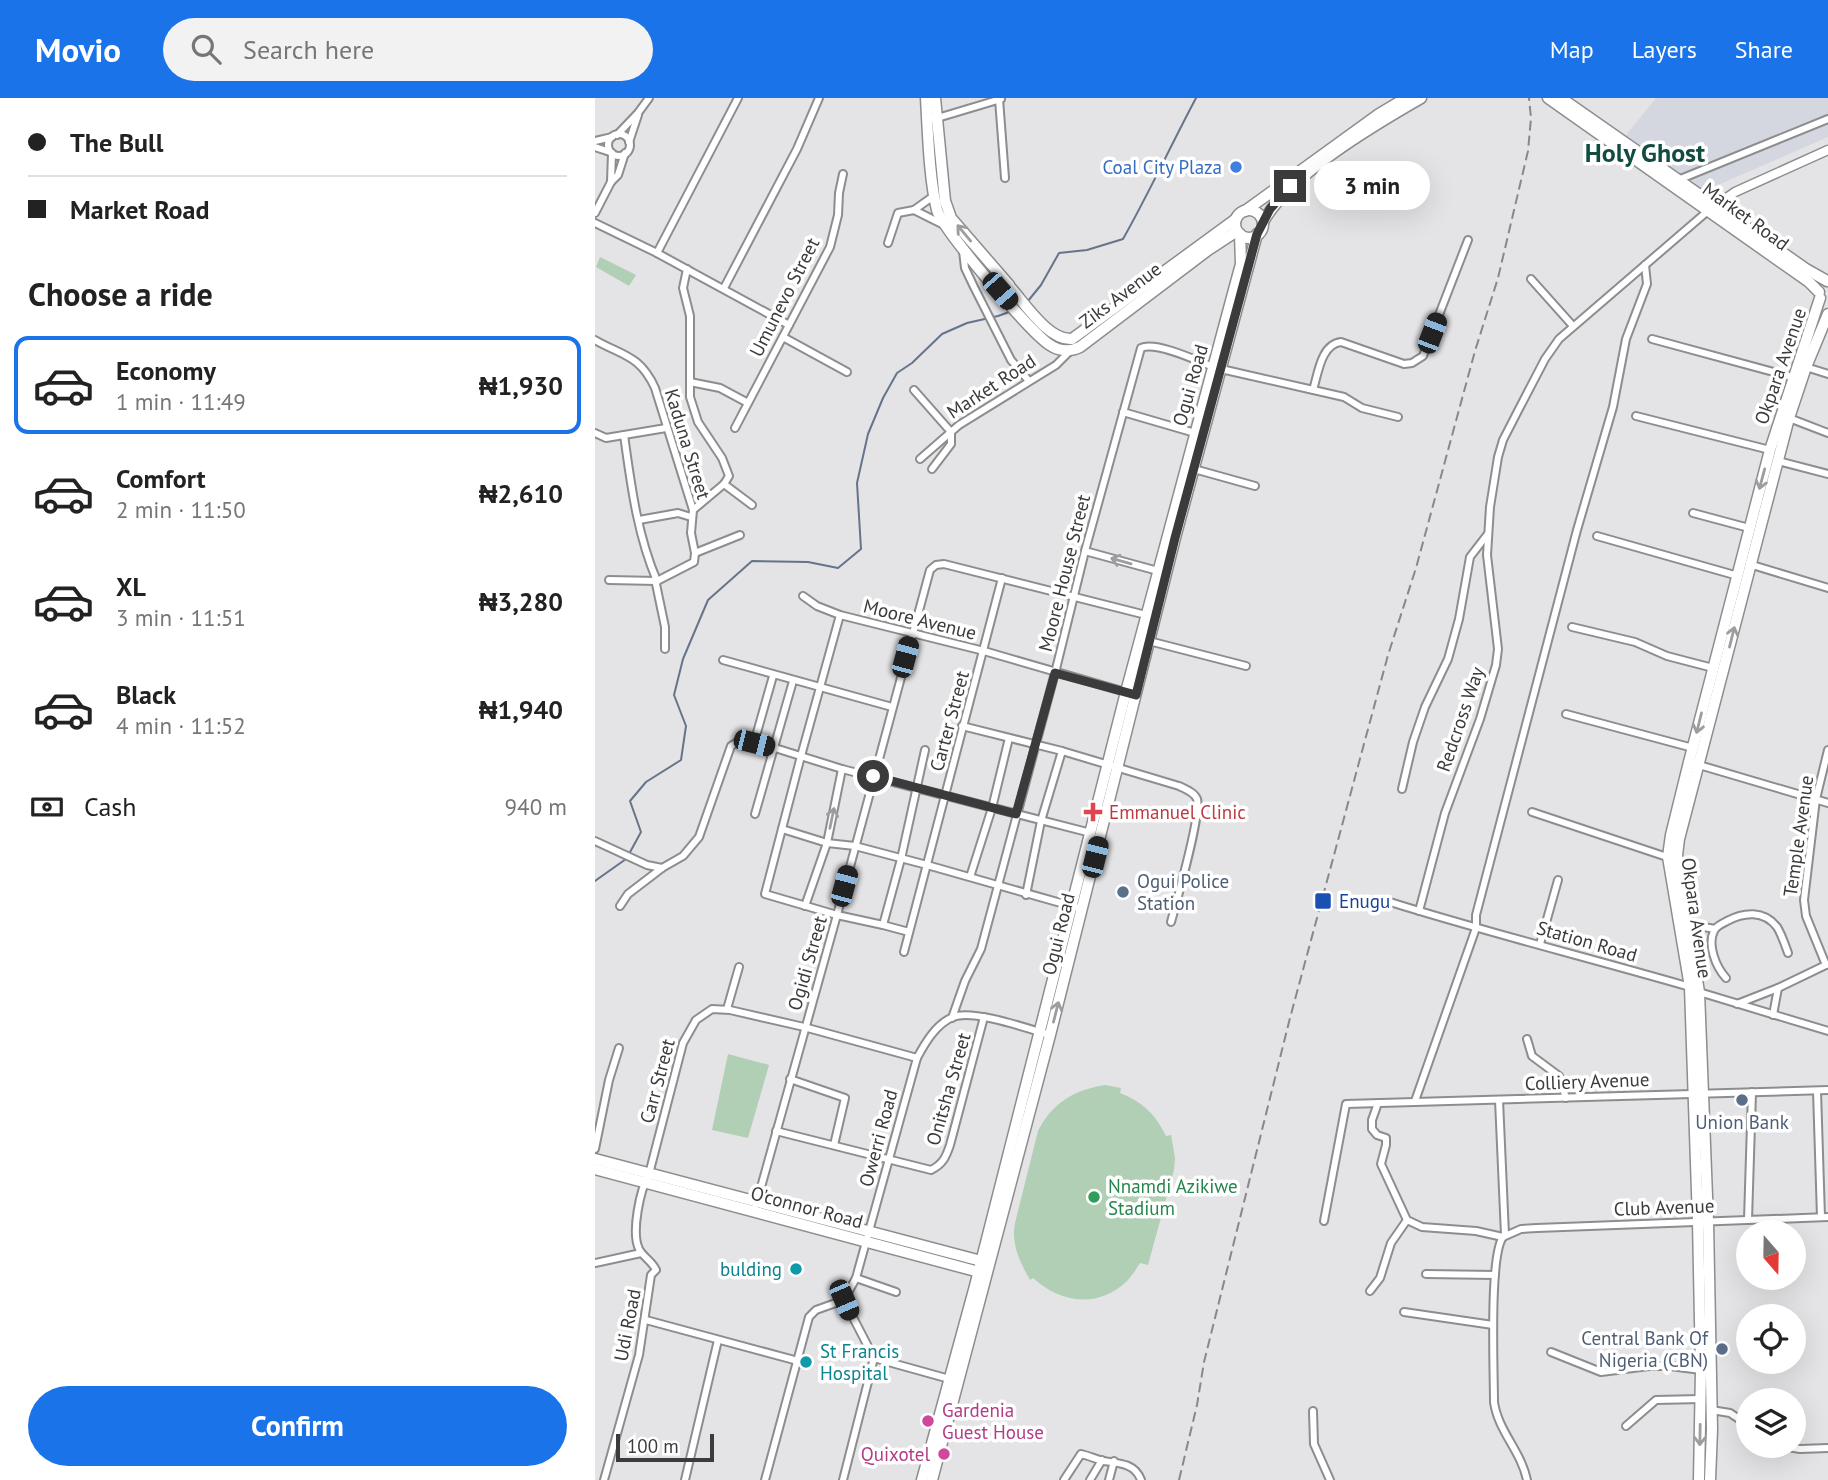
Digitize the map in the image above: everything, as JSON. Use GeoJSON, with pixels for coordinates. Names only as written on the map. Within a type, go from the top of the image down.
{"type":"FeatureCollection","features":[{"type":"Feature","properties":{"kind":"main road","name":"Ziks Avenue"},"geometry":{"type":"LineString","coordinates":[[926,98],[945,201],[951,218],[1033,320],[1048,344],[1061,350],[1071,351],[1080,347],[1208,250],[1239,233]]}},
{"type":"Feature","properties":{"kind":"main road","name":"Ziks Avenue"},"geometry":{"type":"LineString","coordinates":[[935,98],[932,119],[937,209],[944,225],[963,249],[1006,287]]}},
{"type":"Feature","properties":{"kind":"main road"},"geometry":{"type":"LineString","coordinates":[[1406,98],[1379,114],[1245,211],[1236,219],[1239,233],[1249,237],[1257,234],[1270,209],[1290,186],[1421,98]]}},
{"type":"Feature","properties":{"kind":"main road","name":"Market Road"},"geometry":{"type":"LineString","coordinates":[[1554,99],[1678,180],[1822,298]]}},
{"type":"Feature","properties":{"kind":"main road","name":"Market Road"},"geometry":{"type":"LineString","coordinates":[[1554,99],[1712,208],[1828,281]]}},
{"type":"Feature","properties":{"kind":"main road"},"geometry":{"type":"LineString","coordinates":[[1245,211],[1257,212],[1263,222]]}},
{"type":"Feature","properties":{"kind":"main road","name":"Ziks Avenue"},"geometry":{"type":"LineString","coordinates":[[1033,320],[1057,336],[1072,339],[1236,219]]}},
{"type":"Feature","properties":{"kind":"main road","name":"Ogui Road"},"geometry":{"type":"LineString","coordinates":[[1131,694],[1149,641],[1194,469],[1241,264],[1239,233]]}},
{"type":"Feature","properties":{"kind":"main road","name":"Ogui Road"},"geometry":{"type":"LineString","coordinates":[[922,1480],[955,1380],[1113,767],[1131,694],[1146,615],[1195,432],[1257,234]]}},
{"type":"Feature","properties":{"kind":"main road","name":"Okpara Avenue"},"geometry":{"type":"LineString","coordinates":[[1694,989],[1671,835],[1710,703],[1746,563],[1778,461],[1789,418],[1792,377],[1822,298],[1821,285],[1828,281]]}},
{"type":"Feature","properties":{"kind":"main road","name":"Okpara Avenue"},"geometry":{"type":"LineString","coordinates":[[1693,763],[1693,748],[1710,703],[1713,668],[1738,576],[1746,563],[1749,528],[1770,450],[1828,314]]}},
{"type":"Feature","properties":{"kind":"main road","name":"Ogui Road"},"geometry":{"type":"LineString","coordinates":[[1077,907],[1091,833],[1113,767]]}},
{"type":"Feature","properties":{"kind":"main road","name":"Okpara Avenue"},"geometry":{"type":"LineString","coordinates":[[1673,859],[1687,924],[1694,989],[1706,1370],[1711,1410],[1710,1480]]}},
{"type":"Feature","properties":{"kind":"main road","name":"Ogui Road"},"geometry":{"type":"LineString","coordinates":[[932,1480],[975,1286],[984,1267],[984,1247],[1045,1034]]}},
{"type":"Feature","properties":{"kind":"main road"},"geometry":{"type":"LineString","coordinates":[[595,1160],[647,1178]]}},
{"type":"Feature","properties":{"kind":"main road"},"geometry":{"type":"LineString","coordinates":[[595,1169],[647,1178]]}},
{"type":"Feature","properties":{"kind":"main road","name":"O'connor Road"},"geometry":{"type":"LineString","coordinates":[[647,1178],[984,1267]]}},
{"type":"Feature","properties":{"kind":"main road"},"geometry":{"type":"LineString","coordinates":[[975,1286],[961,1261],[984,1247]]}},
{"type":"Feature","properties":{"kind":"main road","name":"Okpara Avenue"},"geometry":{"type":"LineString","coordinates":[[1699,1480],[1701,1399],[1706,1370]]}},
{"type":"Feature","properties":{"kind":"street"},"geometry":{"type":"LineString","coordinates":[[611,182],[611,153],[608,145],[649,98]]}},
{"type":"Feature","properties":{"kind":"street"},"geometry":{"type":"LineString","coordinates":[[657,253],[738,98]]}},
{"type":"Feature","properties":{"kind":"street"},"geometry":{"type":"LineString","coordinates":[[724,288],[797,149],[819,98]]}},
{"type":"Feature","properties":{"kind":"street"},"geometry":{"type":"LineString","coordinates":[[932,119],[1001,99],[1005,178]]}},
{"type":"Feature","properties":{"kind":"street"},"geometry":{"type":"LineString","coordinates":[[595,213],[611,182],[618,175],[629,148],[638,113]]}},
{"type":"Feature","properties":{"kind":"street"},"geometry":{"type":"LineString","coordinates":[[1678,180],[1828,119]]}},
{"type":"Feature","properties":{"kind":"street"},"geometry":{"type":"LineString","coordinates":[[595,141],[624,136],[629,142]]}},
{"type":"Feature","properties":{"kind":"street"},"geometry":{"type":"LineString","coordinates":[[595,147],[617,156],[625,153]]}},
{"type":"Feature","properties":{"kind":"street"},"geometry":{"type":"LineString","coordinates":[[1712,208],[1735,192],[1828,150]]}},
{"type":"Feature","properties":{"kind":"street","name":"Umunevo Street"},"geometry":{"type":"LineString","coordinates":[[735,428],[830,247],[838,215],[843,174]]}},
{"type":"Feature","properties":{"kind":"street"},"geometry":{"type":"LineString","coordinates":[[888,243],[896,215],[914,210],[935,195]]}},
{"type":"Feature","properties":{"kind":"street","name":"Redcross Way"},"geometry":{"type":"LineString","coordinates":[[1419,911],[1445,813],[1484,707],[1496,665],[1498,649],[1490,585],[1489,533],[1495,472],[1503,440],[1555,344],[1712,208]]}},
{"type":"Feature","properties":{"kind":"street"},"geometry":{"type":"LineString","coordinates":[[914,210],[944,225]]}},
{"type":"Feature","properties":{"kind":"street"},"geometry":{"type":"LineString","coordinates":[[595,223],[724,288],[789,325]]}},
{"type":"Feature","properties":{"kind":"street"},"geometry":{"type":"LineString","coordinates":[[1313,390],[1322,360],[1335,343],[1341,342],[1404,364],[1412,363],[1423,356],[1468,240]]}},
{"type":"Feature","properties":{"kind":"street"},"geometry":{"type":"LineString","coordinates":[[963,249],[966,272],[1011,360],[1029,381]]}},
{"type":"Feature","properties":{"kind":"street"},"geometry":{"type":"LineString","coordinates":[[1415,1101],[1476,928],[1476,915],[1577,530],[1613,407],[1626,340],[1647,284],[1645,265]]}},
{"type":"Feature","properties":{"kind":"street"},"geometry":{"type":"LineString","coordinates":[[639,520],[692,513],[724,484],[729,475],[693,410],[690,382],[690,316],[683,284],[687,269]]}},
{"type":"Feature","properties":{"kind":"street"},"geometry":{"type":"LineString","coordinates":[[1531,279],[1573,326]]}},
{"type":"Feature","properties":{"kind":"street"},"geometry":{"type":"LineString","coordinates":[[783,337],[846,372]]}},
{"type":"Feature","properties":{"kind":"street"},"geometry":{"type":"LineString","coordinates":[[1071,351],[1072,339]]}},
{"type":"Feature","properties":{"kind":"street"},"geometry":{"type":"LineString","coordinates":[[1652,339],[1792,377]]}},
{"type":"Feature","properties":{"kind":"street","name":"Kaduna Street"},"geometry":{"type":"LineString","coordinates":[[595,340],[643,367],[655,388],[692,513],[691,533],[695,553]]}},
{"type":"Feature","properties":{"kind":"street","name":"Moore House Street"},"geometry":{"type":"LineString","coordinates":[[952,1018],[965,981],[981,948],[1141,348],[1150,346],[1217,368]]}},
{"type":"Feature","properties":{"kind":"street","name":"Market Road"},"geometry":{"type":"LineString","coordinates":[[920,459],[951,432],[1056,365],[1071,351]]}},
{"type":"Feature","properties":{"kind":"street"},"geometry":{"type":"LineString","coordinates":[[1806,367],[1828,374]]}},
{"type":"Feature","properties":{"kind":"street"},"geometry":{"type":"LineString","coordinates":[[1217,368],[1344,397],[1362,408],[1398,417]]}},
{"type":"Feature","properties":{"kind":"street"},"geometry":{"type":"LineString","coordinates":[[690,382],[720,388],[748,402]]}},
{"type":"Feature","properties":{"kind":"street"},"geometry":{"type":"LineString","coordinates":[[914,390],[951,432],[951,444],[932,469]]}},
{"type":"Feature","properties":{"kind":"street"},"geometry":{"type":"LineString","coordinates":[[1123,412],[1195,432]]}},
{"type":"Feature","properties":{"kind":"street"},"geometry":{"type":"LineString","coordinates":[[1636,416],[1770,450]]}},
{"type":"Feature","properties":{"kind":"street"},"geometry":{"type":"LineString","coordinates":[[1789,418],[1828,433]]}},
{"type":"Feature","properties":{"kind":"street"},"geometry":{"type":"LineString","coordinates":[[595,433],[606,438],[666,428]]}},
{"type":"Feature","properties":{"kind":"street"},"geometry":{"type":"LineString","coordinates":[[624,435],[634,508],[647,559],[657,581],[665,627],[665,649]]}},
{"type":"Feature","properties":{"kind":"street"},"geometry":{"type":"LineString","coordinates":[[1778,461],[1828,474]]}},
{"type":"Feature","properties":{"kind":"street"},"geometry":{"type":"LineString","coordinates":[[1194,469],[1255,486]]}},
{"type":"Feature","properties":{"kind":"street"},"geometry":{"type":"LineString","coordinates":[[724,484],[753,505]]}},
{"type":"Feature","properties":{"kind":"street"},"geometry":{"type":"LineString","coordinates":[[1693,513],[1749,528]]}},
{"type":"Feature","properties":{"kind":"street"},"geometry":{"type":"LineString","coordinates":[[1402,789],[1421,719],[1448,659],[1459,619],[1470,557],[1489,533]]}},
{"type":"Feature","properties":{"kind":"street"},"geometry":{"type":"LineString","coordinates":[[610,580],[657,581],[692,564],[695,553],[740,535]]}},
{"type":"Feature","properties":{"kind":"street"},"geometry":{"type":"LineString","coordinates":[[1597,537],[1738,576]]}},
{"type":"Feature","properties":{"kind":"street"},"geometry":{"type":"LineString","coordinates":[[1085,551],[1158,572]]}},
{"type":"Feature","properties":{"kind":"street"},"geometry":{"type":"LineString","coordinates":[[1746,563],[1828,588]]}},
{"type":"Feature","properties":{"kind":"street","name":"Ogidi Street"},"geometry":{"type":"LineString","coordinates":[[755,1207],[930,570],[936,565],[944,564],[1002,578]]}},
{"type":"Feature","properties":{"kind":"street"},"geometry":{"type":"LineString","coordinates":[[1002,578],[1146,615]]}},
{"type":"Feature","properties":{"kind":"street","name":"Carter Street"},"geometry":{"type":"LineString","coordinates":[[904,952],[1002,578]]}},
{"type":"Feature","properties":{"kind":"street"},"geometry":{"type":"LineString","coordinates":[[803,596],[817,606],[840,615]]}},
{"type":"Feature","properties":{"kind":"street","name":"Moore Avenue"},"geometry":{"type":"LineString","coordinates":[[805,906],[767,896],[765,893],[840,615],[984,651],[1131,694]]}},
{"type":"Feature","properties":{"kind":"street"},"geometry":{"type":"LineString","coordinates":[[1573,627],[1635,642],[1667,656],[1713,668]]}},
{"type":"Feature","properties":{"kind":"street"},"geometry":{"type":"LineString","coordinates":[[1149,641],[1246,666]]}},
{"type":"Feature","properties":{"kind":"street"},"geometry":{"type":"LineString","coordinates":[[723,660],[892,707]]}},
{"type":"Feature","properties":{"kind":"street"},"geometry":{"type":"LineString","coordinates":[[754,743],[773,676]]}},
{"type":"Feature","properties":{"kind":"street"},"geometry":{"type":"LineString","coordinates":[[755,814],[793,681]]}},
{"type":"Feature","properties":{"kind":"street"},"geometry":{"type":"LineString","coordinates":[[1566,714],[1693,748]]}},
{"type":"Feature","properties":{"kind":"street"},"geometry":{"type":"LineString","coordinates":[[962,726],[1062,751],[1179,786],[1197,798],[1191,842],[1171,922]]}},
{"type":"Feature","properties":{"kind":"street"},"geometry":{"type":"LineString","coordinates":[[971,877],[1009,738]]}},
{"type":"Feature","properties":{"kind":"street"},"geometry":{"type":"LineString","coordinates":[[621,906],[628,894],[683,856],[699,837],[735,742],[775,748],[842,769],[1091,833]]}},
{"type":"Feature","properties":{"kind":"street"},"geometry":{"type":"LineString","coordinates":[[883,925],[901,859],[925,750]]}},
{"type":"Feature","properties":{"kind":"street","name":"Temple Avenue"},"geometry":{"type":"LineString","coordinates":[[1827,964],[1806,916],[1804,900],[1816,799],[1828,750]]}},
{"type":"Feature","properties":{"kind":"street"},"geometry":{"type":"LineString","coordinates":[[1026,895],[1041,821],[1062,751]]}},
{"type":"Feature","properties":{"kind":"street"},"geometry":{"type":"LineString","coordinates":[[1693,763],[1828,803]]}},
{"type":"Feature","properties":{"kind":"street"},"geometry":{"type":"LineString","coordinates":[[842,769],[827,842],[805,906],[909,932]]}},
{"type":"Feature","properties":{"kind":"street"},"geometry":{"type":"LineString","coordinates":[[1532,812],[1673,859]]}},
{"type":"Feature","properties":{"kind":"street"},"geometry":{"type":"LineString","coordinates":[[782,829],[827,842],[855,846],[1077,907]]}},
{"type":"Feature","properties":{"kind":"street"},"geometry":{"type":"LineString","coordinates":[[595,841],[647,865],[662,868]]}},
{"type":"Feature","properties":{"kind":"street"},"geometry":{"type":"LineString","coordinates":[[1540,944],[1558,880]]}},
{"type":"Feature","properties":{"kind":"street","name":"Station Road"},"geometry":{"type":"LineString","coordinates":[[1390,902],[1694,989],[1828,1031]]}},
{"type":"Feature","properties":{"kind":"street"},"geometry":{"type":"LineString","coordinates":[[1687,924],[1715,929],[1739,916],[1757,914],[1777,928],[1788,953]]}},
{"type":"Feature","properties":{"kind":"street"},"geometry":{"type":"LineString","coordinates":[[1715,929],[1712,941],[1714,956],[1726,978]]}},
{"type":"Feature","properties":{"kind":"street"},"geometry":{"type":"LineString","coordinates":[[1737,1004],[1827,964]]}},
{"type":"Feature","properties":{"kind":"street"},"geometry":{"type":"LineString","coordinates":[[739,967],[727,1009],[917,1058]]}},
{"type":"Feature","properties":{"kind":"street"},"geometry":{"type":"LineString","coordinates":[[1773,1015],[1778,988]]}},
{"type":"Feature","properties":{"kind":"street","name":"Carr Street"},"geometry":{"type":"LineString","coordinates":[[647,1178],[687,1033],[704,1013],[712,1009],[727,1009]]}},
{"type":"Feature","properties":{"kind":"street"},"geometry":{"type":"LineString","coordinates":[[952,1018],[984,1017],[1045,1034]]}},
{"type":"Feature","properties":{"kind":"street","name":"Onitsha Street"},"geometry":{"type":"LineString","coordinates":[[776,1131],[931,1170],[944,1161],[984,1017]]}},
{"type":"Feature","properties":{"kind":"street","name":"Owerri Road"},"geometry":{"type":"LineString","coordinates":[[844,1300],[856,1278],[917,1058],[930,1036],[952,1018]]}},
{"type":"Feature","properties":{"kind":"street"},"geometry":{"type":"LineString","coordinates":[[1527,1039],[1532,1056],[1559,1076],[1566,1098]]}},
{"type":"Feature","properties":{"kind":"street"},"geometry":{"type":"LineString","coordinates":[[595,1149],[609,1080],[619,1048]]}},
{"type":"Feature","properties":{"kind":"street"},"geometry":{"type":"LineString","coordinates":[[790,1079],[845,1098],[834,1145]]}},
{"type":"Feature","properties":{"kind":"street","name":"Colliery Avenue"},"geometry":{"type":"LineString","coordinates":[[1324,1222],[1346,1104],[1828,1090]]}},
{"type":"Feature","properties":{"kind":"street"},"geometry":{"type":"LineString","coordinates":[[1817,1091],[1825,1217]]}},
{"type":"Feature","properties":{"kind":"street"},"geometry":{"type":"LineString","coordinates":[[1748,1220],[1752,1093]]}},
{"type":"Feature","properties":{"kind":"street"},"geometry":{"type":"LineString","coordinates":[[1499,1100],[1504,1236],[1499,1245],[1495,1275],[1493,1325],[1496,1413],[1502,1430],[1519,1457],[1527,1480]]}},
{"type":"Feature","properties":{"kind":"street"},"geometry":{"type":"LineString","coordinates":[[1378,1103],[1372,1129],[1377,1135],[1386,1138],[1381,1164],[1407,1220],[1422,1227],[1504,1236]]}},
{"type":"Feature","properties":{"kind":"street","name":"Udi Road"},"geometry":{"type":"LineString","coordinates":[[604,1480],[639,1355],[651,1275],[656,1270],[641,1253],[636,1232],[647,1178]]}},
{"type":"Feature","properties":{"kind":"street","name":"Club Avenue"},"geometry":{"type":"LineString","coordinates":[[1748,1220],[1825,1217]]}},
{"type":"Feature","properties":{"kind":"street"},"geometry":{"type":"LineString","coordinates":[[1370,1290],[1380,1278],[1391,1244],[1407,1220]]}},
{"type":"Feature","properties":{"kind":"street","name":"Club Avenue"},"geometry":{"type":"LineString","coordinates":[[1504,1236],[1524,1228],[1736,1220]]}},
{"type":"Feature","properties":{"kind":"street"},"geometry":{"type":"LineString","coordinates":[[595,1263],[641,1253]]}},
{"type":"Feature","properties":{"kind":"street"},"geometry":{"type":"LineString","coordinates":[[1426,1274],[1495,1275]]}},
{"type":"Feature","properties":{"kind":"street"},"geometry":{"type":"LineString","coordinates":[[856,1278],[896,1292]]}},
{"type":"Feature","properties":{"kind":"street"},"geometry":{"type":"LineString","coordinates":[[765,1480],[812,1312],[844,1300],[874,1358],[842,1480]]}},
{"type":"Feature","properties":{"kind":"street"},"geometry":{"type":"LineString","coordinates":[[1403,1312],[1493,1325]]}},
{"type":"Feature","properties":{"kind":"street"},"geometry":{"type":"LineString","coordinates":[[646,1320],[798,1361]]}},
{"type":"Feature","properties":{"kind":"street"},"geometry":{"type":"LineString","coordinates":[[685,1480],[718,1340]]}},
{"type":"Feature","properties":{"kind":"street"},"geometry":{"type":"LineString","coordinates":[[1551,1352],[1601,1372],[1649,1366],[1706,1370]]}},
{"type":"Feature","properties":{"kind":"street"},"geometry":{"type":"LineString","coordinates":[[874,1358],[955,1380]]}},
{"type":"Feature","properties":{"kind":"street"},"geometry":{"type":"LineString","coordinates":[[1626,1426],[1656,1400],[1701,1399]]}},
{"type":"Feature","properties":{"kind":"street"},"geometry":{"type":"LineString","coordinates":[[1711,1410],[1730,1413],[1736,1417]]}},
{"type":"Feature","properties":{"kind":"street"},"geometry":{"type":"LineString","coordinates":[[1313,1411],[1314,1444],[1330,1480]]}},
{"type":"Feature","properties":{"kind":"street"},"geometry":{"type":"LineString","coordinates":[[1806,1449],[1828,1448]]}},
{"type":"Feature","properties":{"kind":"street"},"geometry":{"type":"LineString","coordinates":[[1064,1480],[1081,1454],[1101,1461],[1122,1462],[1139,1475],[1140,1480]]}},
{"type":"Feature","properties":{"kind":"street"},"geometry":{"type":"LineString","coordinates":[[1090,1480],[1101,1461]]}},
{"type":"Feature","properties":{"kind":"street"},"geometry":{"type":"LineString","coordinates":[[1109,1480],[1114,1461]]}},
{"type":"Feature","properties":{"kind":"shaded area"},"geometry":{"type":"Polygon","coordinates":[[[1656,98],[1828,98],[1828,137],[1704,191],[1626,135],[1656,98]]]}},
{"type":"Feature","properties":{"kind":"green space"},"geometry":{"type":"Polygon","coordinates":[[[600,257],[636,275],[629,286],[596,267],[600,257]]]}},
{"type":"Feature","properties":{"kind":"green space"},"geometry":{"type":"Polygon","coordinates":[[[728,1054],[769,1065],[748,1138],[712,1130],[728,1054]]]}},
{"type":"Feature","properties":{"kind":"green space","name":"Nnamdi Azikiwe Stadium"},"geometry":{"type":"Polygon","coordinates":[[[1105,1085],[1121,1088],[1120,1093],[1142,1105],[1158,1122],[1166,1136],[1171,1135],[1174,1170],[1148,1265],[1140,1263],[1129,1279],[1104,1296],[1079,1299],[1055,1293],[1033,1278],[1030,1280],[1015,1246],[1014,1231],[1038,1131],[1044,1121],[1065,1099],[1083,1090],[1105,1085]]]}},
{"type":"Feature","properties":{"kind":"waterway"},"geometry":{"type":"LineString","coordinates":[[1028,301],[1041,285],[1059,253],[1087,250],[1123,239],[1196,98]]}},
{"type":"Feature","properties":{"kind":"waterway"},"geometry":{"type":"LineString","coordinates":[[629,854],[641,832],[630,801],[646,782],[681,760],[686,726],[674,695],[683,659],[708,600],[752,561],[808,562],[838,568],[861,549],[857,483],[868,434],[897,373],[912,363],[942,334],[967,323],[1012,311]]}},
{"type":"Feature","properties":{"kind":"waterway"},"geometry":{"type":"LineString","coordinates":[[595,881],[626,859]]}},
{"type":"Feature","properties":{"kind":"railway"},"geometry":{"type":"LineString","coordinates":[[1179,1480],[1204,1362],[1290,1018],[1388,655],[1416,568],[1475,351],[1498,278],[1528,151],[1531,118],[1529,98]]}},
{"type":"Feature","properties":{"kind":"place","name":"Coal City Plaza"},"geometry":{"type":"Point","coordinates":[1236,167]}},
{"type":"Feature","properties":{"kind":"place","name":"Emmanuel Clinic"},"geometry":{"type":"Point","coordinates":[1093,812]}},
{"type":"Feature","properties":{"kind":"place","name":"Ogui Police Station"},"geometry":{"type":"Point","coordinates":[1123,892]}},
{"type":"Feature","properties":{"kind":"place","name":"Enugu"},"geometry":{"type":"Point","coordinates":[1323,901]}},
{"type":"Feature","properties":{"kind":"place","name":"Union Bank"},"geometry":{"type":"Point","coordinates":[1742,1100]}},
{"type":"Feature","properties":{"kind":"place","name":"Nnamdi Azikiwe Stadium"},"geometry":{"type":"Point","coordinates":[1094,1197]}},
{"type":"Feature","properties":{"kind":"place","name":"bulding"},"geometry":{"type":"Point","coordinates":[796,1269]}},
{"type":"Feature","properties":{"kind":"place","name":"Central Bank Of Nigeria (CBN)"},"geometry":{"type":"Point","coordinates":[1722,1349]}},
{"type":"Feature","properties":{"kind":"place","name":"St Francis Hospital"},"geometry":{"type":"Point","coordinates":[806,1362]}},
{"type":"Feature","properties":{"kind":"place","name":"Gardenia Guest House"},"geometry":{"type":"Point","coordinates":[928,1421]}},
{"type":"Feature","properties":{"kind":"place","name":"Quixotel"},"geometry":{"type":"Point","coordinates":[944,1454]}},
{"type":"Feature","properties":{"kind":"district","name":"Holy Ghost"},"geometry":{"type":"Point","coordinates":[1645,152]}},
{"type":"Feature","properties":{"kind":"route"},"geometry":{"type":"LineString","coordinates":[[873,776],[1016,814],[1055,673],[1136,695],[1175,538],[1257,234],[1262,229],[1270,209],[1290,186]]}}]}
